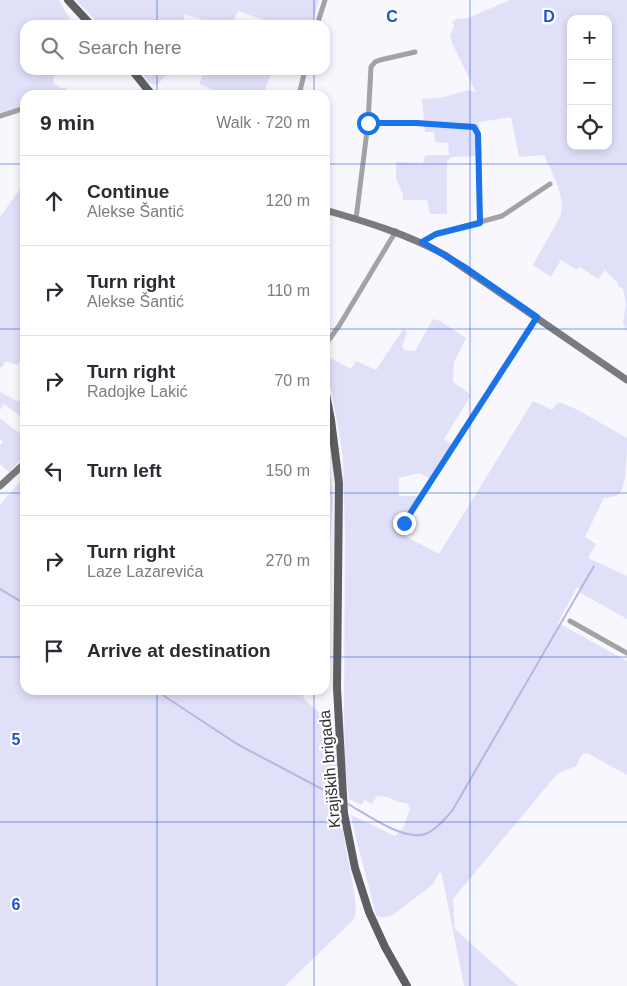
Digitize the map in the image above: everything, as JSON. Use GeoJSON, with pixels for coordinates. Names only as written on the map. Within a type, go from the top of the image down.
{"type":"FeatureCollection","features":[{"type":"Feature","properties":{"kind":"main road"},"geometry":{"type":"LineString","coordinates":[[68,0],[87,20]]}},
{"type":"Feature","properties":{"kind":"main road"},"geometry":{"type":"LineString","coordinates":[[136,75],[148,90]]}},
{"type":"Feature","properties":{"kind":"main road","name":"Krajiških brigada"},"geometry":{"type":"LineString","coordinates":[[330,415],[339,484],[337,688],[344,813],[355,868],[369,912],[391,959],[408,986]]}},
{"type":"Feature","properties":{"kind":"street"},"geometry":{"type":"LineString","coordinates":[[319,20],[325,0]]}},
{"type":"Feature","properties":{"kind":"street"},"geometry":{"type":"LineString","coordinates":[[356,219],[368,123],[370,68],[375,62],[380,60],[415,52]]}},
{"type":"Feature","properties":{"kind":"street"},"geometry":{"type":"LineString","coordinates":[[300,90],[304,75]]}},
{"type":"Feature","properties":{"kind":"street"},"geometry":{"type":"LineString","coordinates":[[0,116],[20,110]]}},
{"type":"Feature","properties":{"kind":"street"},"geometry":{"type":"LineString","coordinates":[[368,123],[416,123],[474,127],[478,134],[480,223]]}},
{"type":"Feature","properties":{"kind":"street"},"geometry":{"type":"LineString","coordinates":[[422,242],[436,234],[502,216],[550,184]]}},
{"type":"Feature","properties":{"kind":"street"},"geometry":{"type":"LineString","coordinates":[[330,211],[396,231],[422,242],[463,266],[627,380]]}},
{"type":"Feature","properties":{"kind":"street"},"geometry":{"type":"LineString","coordinates":[[330,338],[396,231]]}},
{"type":"Feature","properties":{"kind":"street"},"geometry":{"type":"LineString","coordinates":[[404,523],[537,317]]}},
{"type":"Feature","properties":{"kind":"street"},"geometry":{"type":"LineString","coordinates":[[0,486],[20,468]]}},
{"type":"Feature","properties":{"kind":"street"},"geometry":{"type":"LineString","coordinates":[[570,621],[627,654]]}},
{"type":"Feature","properties":{"kind":"shaded area"},"geometry":{"type":"Polygon","coordinates":[[[0,0],[59,0],[70,20],[20,20],[20,75],[54,75],[53,82],[62,89],[66,87],[66,90],[20,90],[20,112],[0,118],[0,0]]]}},
{"type":"Feature","properties":{"kind":"shaded area"},"geometry":{"type":"Polygon","coordinates":[[[76,0],[319,0],[313,20],[264,20],[238,11],[234,20],[203,20],[185,14],[183,20],[95,20],[76,0]]]}},
{"type":"Feature","properties":{"kind":"shaded area"},"geometry":{"type":"Polygon","coordinates":[[[510,0],[627,0],[627,331],[623,322],[626,306],[623,288],[619,287],[617,282],[605,270],[598,279],[580,267],[577,270],[561,260],[551,277],[533,265],[560,217],[562,202],[558,186],[544,155],[519,157],[511,117],[479,122],[482,156],[452,157],[447,161],[447,214],[430,214],[427,200],[403,200],[403,194],[396,179],[396,162],[423,163],[425,155],[449,155],[448,143],[435,142],[434,132],[425,132],[422,99],[444,97],[468,90],[476,92],[450,36],[454,26],[452,22],[457,19],[468,18],[510,0]]]}},
{"type":"Feature","properties":{"kind":"shaded area"},"geometry":{"type":"Polygon","coordinates":[[[143,75],[166,75],[157,85],[149,83],[143,75]]]}},
{"type":"Feature","properties":{"kind":"shaded area"},"geometry":{"type":"Polygon","coordinates":[[[203,75],[270,75],[265,90],[213,90],[199,84],[203,75]]]}},
{"type":"Feature","properties":{"kind":"shaded area"},"geometry":{"type":"Polygon","coordinates":[[[20,189],[20,362],[17,365],[6,361],[0,369],[0,217],[20,189]]]}},
{"type":"Feature","properties":{"kind":"shaded area"},"geometry":{"type":"Polygon","coordinates":[[[433,319],[440,321],[466,338],[454,362],[453,382],[471,395],[444,439],[453,445],[433,480],[419,473],[399,478],[399,496],[423,496],[401,534],[439,554],[533,401],[552,410],[558,402],[576,409],[627,438],[626,468],[622,490],[617,495],[604,498],[585,537],[596,544],[588,558],[627,576],[627,619],[579,592],[581,589],[577,587],[558,623],[627,661],[627,775],[587,753],[582,754],[576,766],[557,774],[453,899],[455,929],[518,986],[464,986],[440,872],[432,885],[393,915],[382,917],[376,915],[351,815],[395,836],[404,826],[410,809],[407,803],[382,796],[377,796],[372,804],[365,800],[361,805],[349,799],[345,765],[343,456],[330,386],[330,358],[351,369],[356,361],[376,370],[404,328],[407,333],[402,346],[404,350],[415,351],[433,319]]]}},
{"type":"Feature","properties":{"kind":"shaded area"},"geometry":{"type":"Polygon","coordinates":[[[0,392],[20,401],[20,416],[4,404],[0,410],[0,392]]]}},
{"type":"Feature","properties":{"kind":"shaded area"},"geometry":{"type":"Polygon","coordinates":[[[0,418],[20,434],[20,460],[9,472],[0,464],[0,445],[3,442],[0,439],[0,418]]]}},
{"type":"Feature","properties":{"kind":"shaded area"},"geometry":{"type":"Polygon","coordinates":[[[330,468],[333,497],[330,544],[330,468]]]}},
{"type":"Feature","properties":{"kind":"shaded area"},"geometry":{"type":"Polygon","coordinates":[[[20,482],[20,695],[302,695],[305,700],[334,726],[342,818],[353,884],[355,918],[285,986],[0,986],[0,505],[20,482]]]}},
{"type":"Feature","properties":{"kind":"waterway"},"geometry":{"type":"LineString","coordinates":[[348,804],[374,820],[406,834],[425,834],[440,824],[452,811],[594,566]]}},
{"type":"Feature","properties":{"kind":"waterway"},"geometry":{"type":"LineString","coordinates":[[0,589],[20,601]]}},
{"type":"Feature","properties":{"kind":"waterway"},"geometry":{"type":"LineString","coordinates":[[163,695],[237,744],[337,797]]}},
{"type":"Feature","properties":{"kind":"route"},"geometry":{"type":"LineString","coordinates":[[368,123],[416,123],[474,127],[477,130],[480,223],[436,234],[422,242],[463,266],[537,317],[404,523]]}}]}
